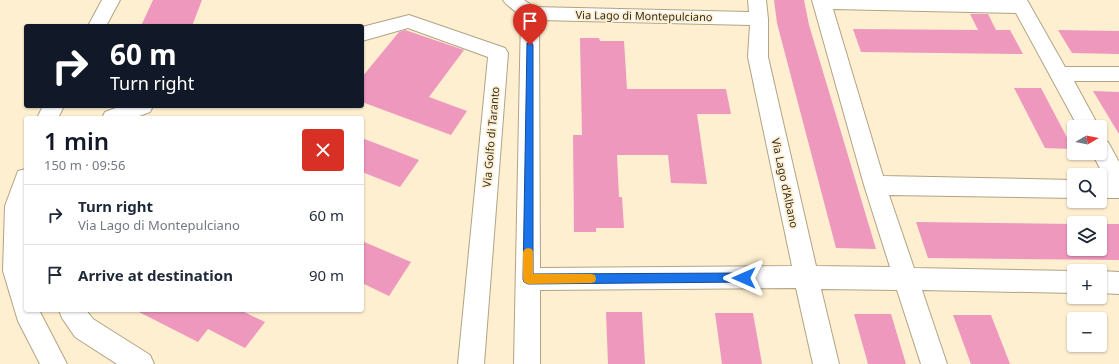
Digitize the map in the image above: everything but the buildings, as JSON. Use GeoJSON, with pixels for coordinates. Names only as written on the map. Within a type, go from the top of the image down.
{"type":"FeatureCollection","features":[{"type":"Feature","properties":{"kind":"street"},"geometry":{"type":"LineString","coordinates":[[98,24],[111,0]]}},
{"type":"Feature","properties":{"kind":"street"},"geometry":{"type":"LineString","coordinates":[[512,0],[530,13],[527,364]]}},
{"type":"Feature","properties":{"kind":"street"},"geometry":{"type":"LineString","coordinates":[[934,364],[875,185],[822,2],[1020,4],[1085,120]]}},
{"type":"Feature","properties":{"kind":"street","name":"Via Lago di Montepulciano"},"geometry":{"type":"LineString","coordinates":[[530,13],[758,9]]}},
{"type":"Feature","properties":{"kind":"street","name":"Via Lago d'Albano"},"geometry":{"type":"LineString","coordinates":[[758,9],[758,57],[826,364]]}},
{"type":"Feature","properties":{"kind":"street","name":"Via Golfo di Taranto"},"geometry":{"type":"LineString","coordinates":[[364,33],[409,22],[498,53],[471,364]]}},
{"type":"Feature","properties":{"kind":"street"},"geometry":{"type":"LineString","coordinates":[[1060,74],[1119,74]]}},
{"type":"Feature","properties":{"kind":"street"},"geometry":{"type":"LineString","coordinates":[[117,116],[138,108]]}},
{"type":"Feature","properties":{"kind":"street"},"geometry":{"type":"LineString","coordinates":[[1107,160],[1119,183]]}},
{"type":"Feature","properties":{"kind":"street"},"geometry":{"type":"LineString","coordinates":[[24,184],[16,206],[15,271],[24,300]]}},
{"type":"Feature","properties":{"kind":"street"},"geometry":{"type":"LineString","coordinates":[[875,185],[1067,189]]}},
{"type":"Feature","properties":{"kind":"street"},"geometry":{"type":"LineString","coordinates":[[1107,189],[1119,189]]}},
{"type":"Feature","properties":{"kind":"street"},"geometry":{"type":"LineString","coordinates":[[528,279],[806,277],[1067,282]]}},
{"type":"Feature","properties":{"kind":"street"},"geometry":{"type":"LineString","coordinates":[[1107,282],[1119,283]]}},
{"type":"Feature","properties":{"kind":"street"},"geometry":{"type":"LineString","coordinates":[[28,312],[54,364]]}},
{"type":"Feature","properties":{"kind":"street"},"geometry":{"type":"LineString","coordinates":[[72,312],[84,328],[141,364]]}},
{"type":"Feature","properties":{"kind":"slow traffic"},"geometry":{"type":"LineString","coordinates":[[528,252],[528,279],[591,279]]}},
{"type":"Feature","properties":{"kind":"route"},"geometry":{"type":"LineString","coordinates":[[530,45],[528,279],[744,278]]}}]}
